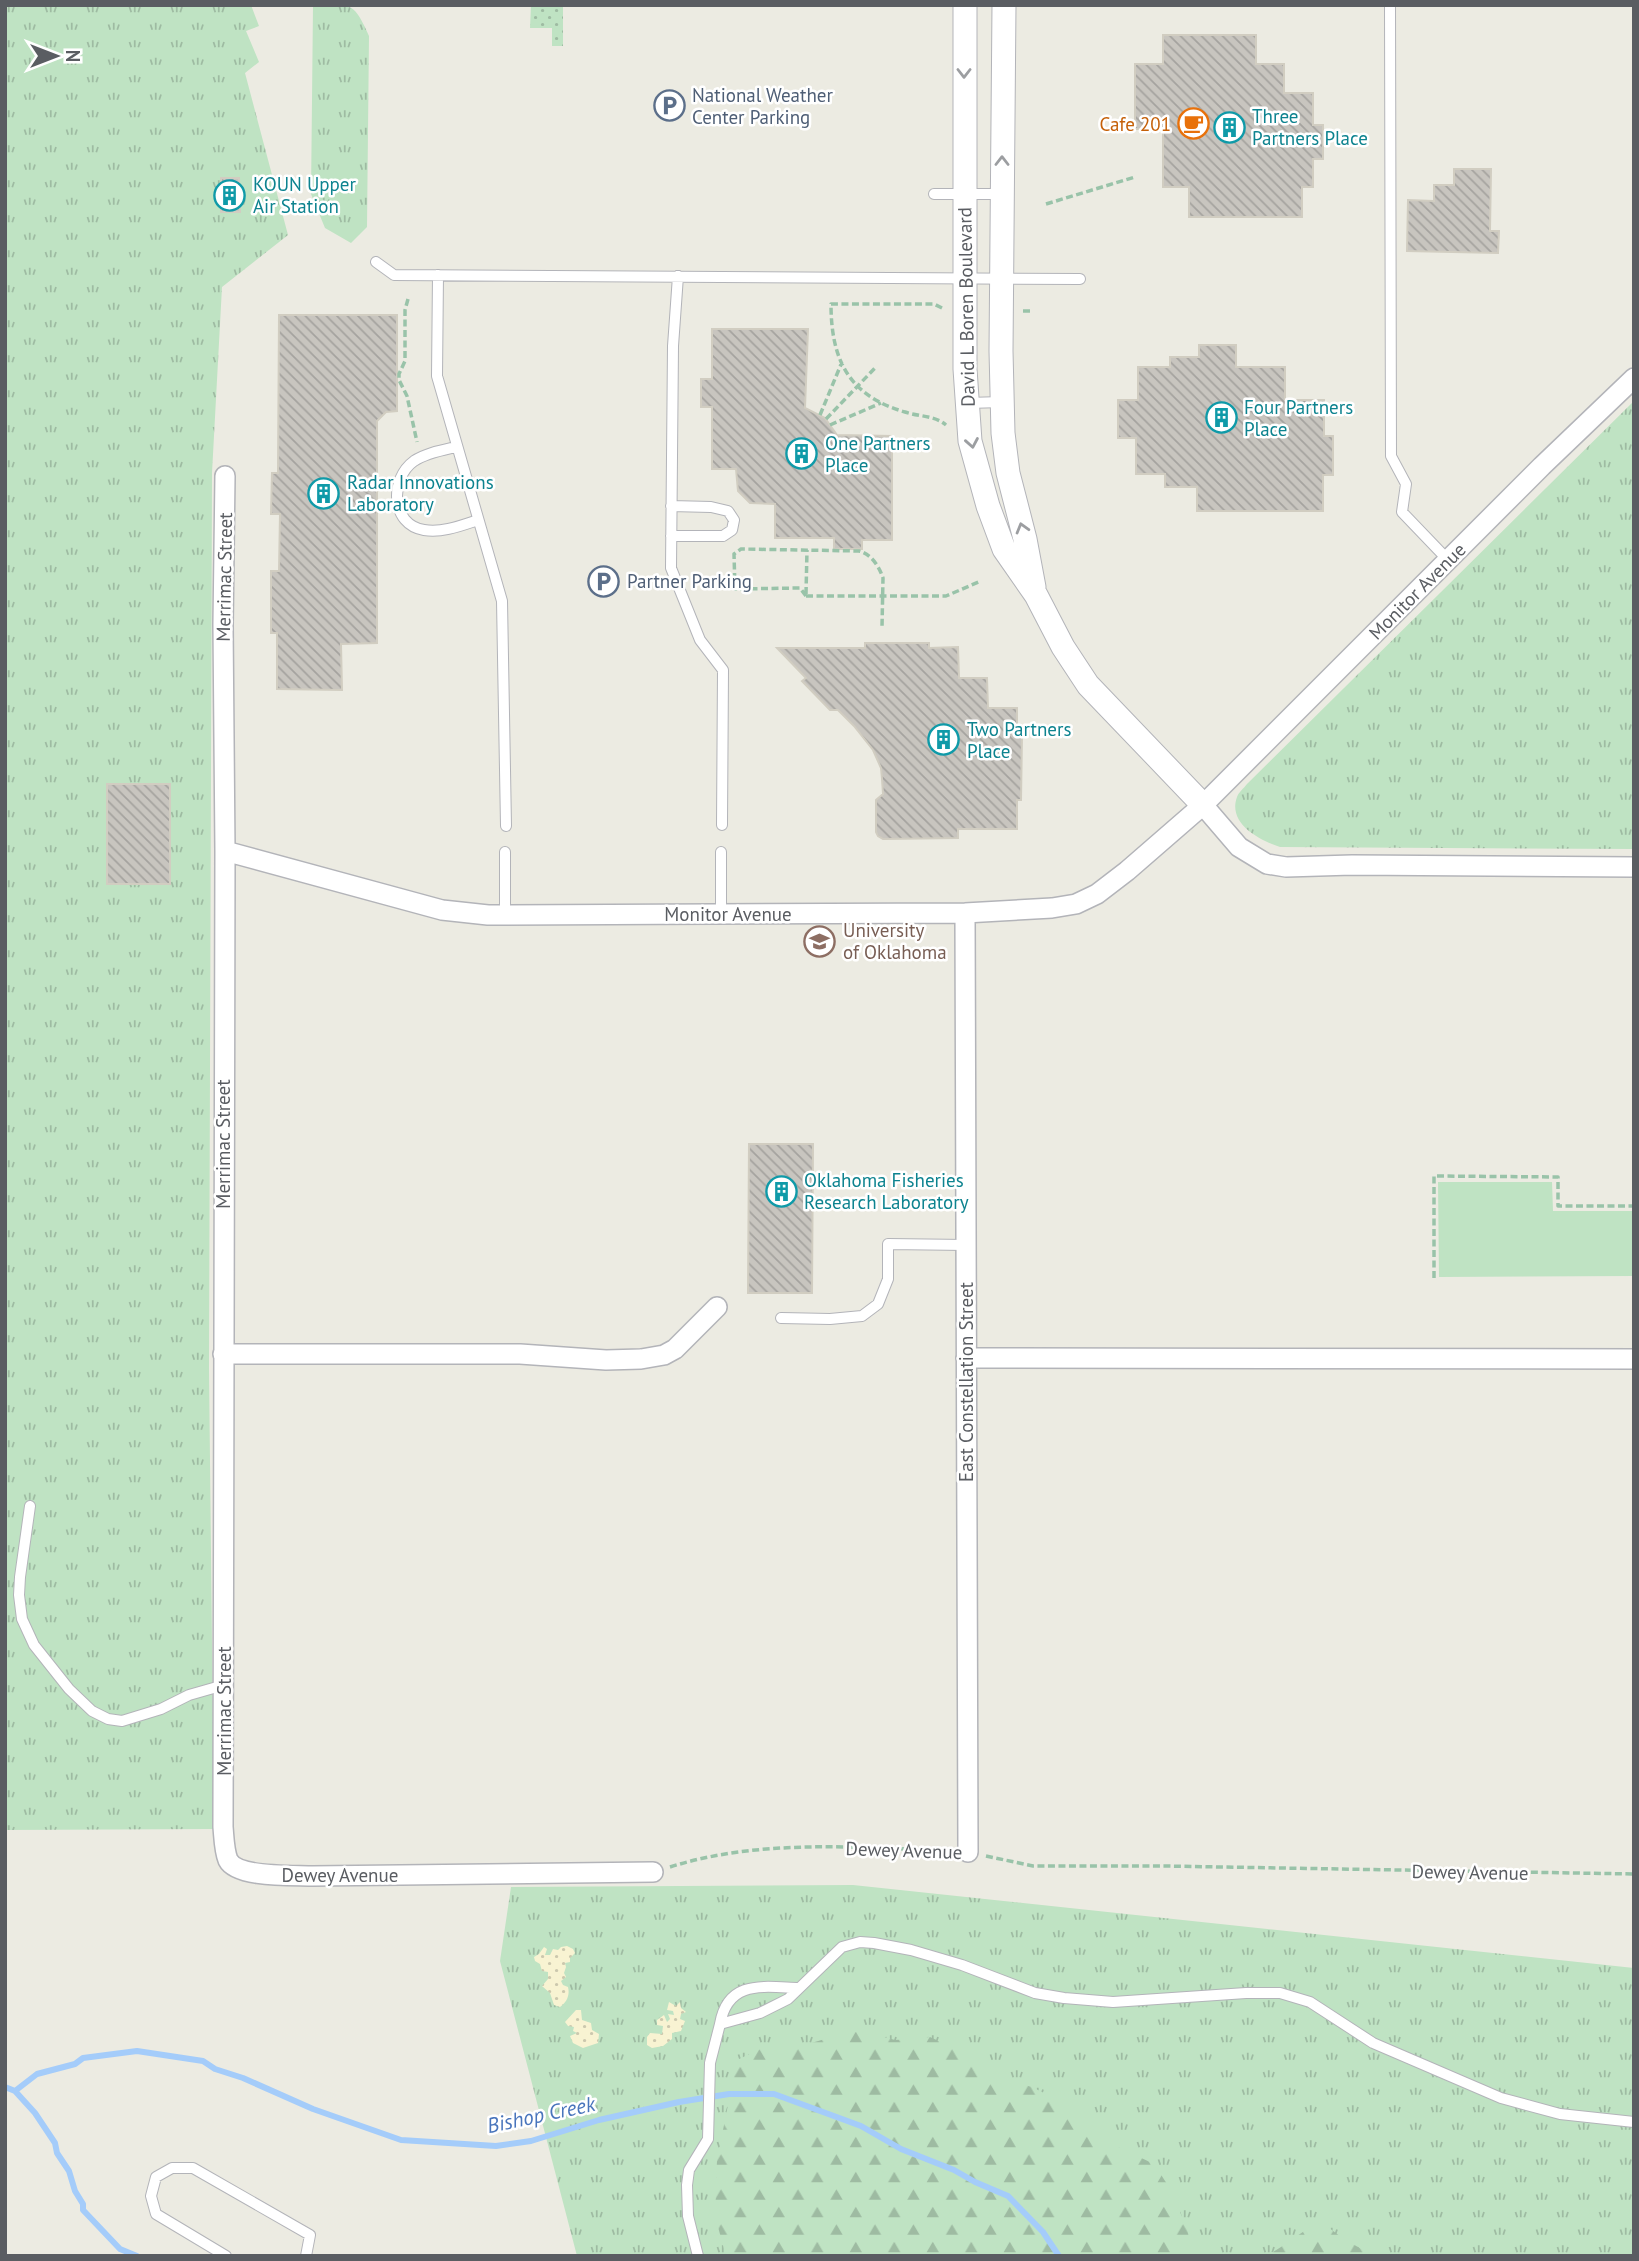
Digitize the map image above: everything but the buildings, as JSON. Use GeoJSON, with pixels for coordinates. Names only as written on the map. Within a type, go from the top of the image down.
{"type":"FeatureCollection","features":[{"type":"Feature","properties":{"kind":"street","name":"David L Boren Boulevard"},"geometry":{"type":"LineString","coordinates":[[965,5],[964,277],[968,403],[971,441],[988,506],[1004,549],[1036,594],[1063,647],[1088,685],[1203,805]]}},
{"type":"Feature","properties":{"kind":"street","name":"David L Boren Boulevard"},"geometry":{"type":"LineString","coordinates":[[1004,5],[1001,279],[1003,433],[1008,473],[1036,594]]}},
{"type":"Feature","properties":{"kind":"street","name":"Monitor Avenue"},"geometry":{"type":"LineString","coordinates":[[225,851],[442,910],[505,915],[965,913],[1021,911],[1076,904],[1097,894],[1127,871],[1203,805],[1634,378]]}},
{"type":"Feature","properties":{"kind":"street","name":"Merrimac Street"},"geometry":{"type":"LineString","coordinates":[[224,1813],[225,476]]}},
{"type":"Feature","properties":{"kind":"street"},"geometry":{"type":"LineString","coordinates":[[1203,805],[1239,847],[1267,864],[1286,867],[1634,867]]}},
{"type":"Feature","properties":{"kind":"street","name":"East Constellation Street"},"geometry":{"type":"LineString","coordinates":[[965,913],[968,1852]]}},
{"type":"Feature","properties":{"kind":"street"},"geometry":{"type":"LineString","coordinates":[[223,1354],[520,1354],[606,1360],[640,1359],[664,1355],[675,1349],[717,1307]]}},
{"type":"Feature","properties":{"kind":"street"},"geometry":{"type":"LineString","coordinates":[[966,1358],[1634,1359]]}},
{"type":"Feature","properties":{"kind":"street","name":"Dewey Avenue"},"geometry":{"type":"LineString","coordinates":[[224,1813],[223,1827],[229,1861],[234,1867],[245,1871],[313,1876],[653,1872]]}},
{"type":"Feature","properties":{"kind":"lane"},"geometry":{"type":"LineString","coordinates":[[1390,5],[1391,456],[1406,484],[1402,512],[1448,560]]}},
{"type":"Feature","properties":{"kind":"lane"},"geometry":{"type":"LineString","coordinates":[[934,194],[1002,194]]}},
{"type":"Feature","properties":{"kind":"lane"},"geometry":{"type":"LineString","coordinates":[[376,262],[394,275],[1080,279]]}},
{"type":"Feature","properties":{"kind":"lane"},"geometry":{"type":"LineString","coordinates":[[438,275],[437,376],[502,601],[506,826]]}},
{"type":"Feature","properties":{"kind":"lane"},"geometry":{"type":"LineString","coordinates":[[678,276],[673,346],[671,568],[700,640],[723,670],[722,825]]}},
{"type":"Feature","properties":{"kind":"lane"},"geometry":{"type":"LineString","coordinates":[[968,403],[1002,402]]}},
{"type":"Feature","properties":{"kind":"lane"},"geometry":{"type":"LineString","coordinates":[[456,447],[416,460],[407,467],[399,478],[396,491],[398,505],[402,515],[420,530],[441,531],[478,520]]}},
{"type":"Feature","properties":{"kind":"lane"},"geometry":{"type":"LineString","coordinates":[[671,506],[710,507],[728,511],[734,520],[732,530],[723,536],[671,536]]}},
{"type":"Feature","properties":{"kind":"lane"},"geometry":{"type":"LineString","coordinates":[[505,852],[505,915]]}},
{"type":"Feature","properties":{"kind":"lane"},"geometry":{"type":"LineString","coordinates":[[721,852],[721,914]]}},
{"type":"Feature","properties":{"kind":"lane"},"geometry":{"type":"LineString","coordinates":[[781,1318],[830,1319],[862,1316],[878,1304],[888,1279],[888,1244],[966,1245]]}},
{"type":"Feature","properties":{"kind":"lane"},"geometry":{"type":"LineString","coordinates":[[30,1506],[20,1577],[22,1619],[34,1645],[69,1689],[92,1712],[122,1721],[223,1685]]}},
{"type":"Feature","properties":{"kind":"lane"},"geometry":{"type":"LineString","coordinates":[[720,2024],[760,2013],[788,1999],[842,1947],[860,1942],[911,1950],[962,1965],[1035,1993],[1064,1998],[1113,2002],[1280,1993],[1310,2002],[1373,2042],[1409,2060],[1501,2098],[1560,2114],[1634,2122]]}},
{"type":"Feature","properties":{"kind":"lane"},"geometry":{"type":"LineString","coordinates":[[698,2256],[688,2216],[687,2185],[689,2170],[708,2139],[710,2063],[722,2012],[729,2000],[740,1991],[768,1986],[799,1988]]}},
{"type":"Feature","properties":{"kind":"lane"},"geometry":{"type":"LineString","coordinates":[[226,2256],[156,2214],[150,2196],[156,2177],[172,2168],[193,2168],[310,2235],[306,2256]]}},
{"type":"Feature","properties":{"kind":"path"},"geometry":{"type":"LineString","coordinates":[[1046,204],[1135,177]]}},
{"type":"Feature","properties":{"kind":"path"},"geometry":{"type":"LineString","coordinates":[[408,299],[405,310],[405,361],[399,380],[407,396],[418,441]]}},
{"type":"Feature","properties":{"kind":"path"},"geometry":{"type":"LineString","coordinates":[[941,306],[831,304],[831,334],[834,346],[857,386],[881,403],[904,412],[934,418],[950,428]]}},
{"type":"Feature","properties":{"kind":"path"},"geometry":{"type":"LineString","coordinates":[[820,415],[842,362]]}},
{"type":"Feature","properties":{"kind":"path"},"geometry":{"type":"LineString","coordinates":[[826,419],[876,367]]}},
{"type":"Feature","properties":{"kind":"path"},"geometry":{"type":"LineString","coordinates":[[830,425],[881,403]]}},
{"type":"Feature","properties":{"kind":"path"},"geometry":{"type":"LineString","coordinates":[[806,596],[800,588],[735,589],[734,554],[741,549],[865,552],[881,570],[883,578],[882,627]]}},
{"type":"Feature","properties":{"kind":"path"},"geometry":{"type":"LineString","coordinates":[[806,596],[807,550]]}},
{"type":"Feature","properties":{"kind":"path"},"geometry":{"type":"LineString","coordinates":[[806,596],[946,596],[981,581]]}},
{"type":"Feature","properties":{"kind":"path"},"geometry":{"type":"LineString","coordinates":[[1434,1278],[1434,1176],[1558,1177],[1558,1206],[1634,1206]]}},
{"type":"Feature","properties":{"kind":"path","name":"Dewey Avenue"},"geometry":{"type":"LineString","coordinates":[[653,1872],[701,1857],[779,1849],[868,1847],[968,1852],[1033,1866],[1634,1874]]}},
{"type":"Feature","properties":{"kind":"green space"},"geometry":{"type":"Polygon","coordinates":[[[5,5],[251,5],[259,26],[246,31],[259,62],[245,73],[288,235],[222,287],[212,473],[209,1368],[214,1829],[5,1830],[5,5]]]}},
{"type":"Feature","properties":{"kind":"green space"},"geometry":{"type":"Polygon","coordinates":[[[313,5],[349,7],[359,16],[369,36],[367,227],[351,243],[325,228],[311,194],[313,5]]]}},
{"type":"Feature","properties":{"kind":"green space"},"geometry":{"type":"Polygon","coordinates":[[[531,5],[563,5],[563,46],[552,46],[552,28],[530,28],[531,5]]]}},
{"type":"Feature","properties":{"kind":"green space"},"geometry":{"type":"Polygon","coordinates":[[[1634,401],[1634,849],[1280,847],[1248,830],[1241,823],[1235,807],[1238,795],[1247,784],[1634,401]]]}},
{"type":"Feature","properties":{"kind":"green space"},"geometry":{"type":"Polygon","coordinates":[[[1438,1182],[1552,1182],[1553,1211],[1634,1211],[1634,1276],[1439,1277],[1438,1182]]]}},
{"type":"Feature","properties":{"kind":"green space"},"geometry":{"type":"Polygon","coordinates":[[[853,1885],[1634,1968],[1634,2256],[577,2256],[500,1961],[511,1887],[853,1885]]]}},
{"type":"Feature","properties":{"kind":"green space"},"geometry":{"type":"Polygon","coordinates":[[[862,2031],[895,2040],[930,2037],[954,2048],[991,2076],[1032,2087],[1072,2107],[1112,2144],[1154,2164],[1169,2187],[1187,2228],[1193,2256],[726,2256],[715,2216],[717,2160],[737,2060],[760,2049],[808,2044],[862,2031]]]}},
{"type":"Feature","properties":{"kind":"green space"},"geometry":{"type":"Polygon","coordinates":[[[1320,2221],[1373,2256],[1265,2256],[1279,2248],[1320,2221]]]}},
{"type":"Feature","properties":{"kind":"sand"},"geometry":{"type":"Polygon","coordinates":[[[567,1946],[575,1953],[570,1962],[565,1963],[566,1977],[561,1981],[568,1987],[569,1993],[560,2007],[554,2005],[550,1993],[542,1986],[548,1979],[548,1972],[542,1971],[534,1957],[544,1947],[547,1949],[545,1955],[550,1955],[553,1949],[567,1946]]]}},
{"type":"Feature","properties":{"kind":"sand"},"geometry":{"type":"Polygon","coordinates":[[[669,2002],[676,2006],[680,2002],[681,2008],[686,2012],[681,2014],[680,2019],[685,2021],[681,2031],[672,2033],[672,2039],[663,2046],[652,2048],[647,2045],[647,2037],[650,2033],[662,2034],[663,2026],[657,2025],[657,2020],[664,2015],[667,2022],[670,2019],[668,2014],[674,2015],[673,2011],[667,2010],[669,2002]]]}},
{"type":"Feature","properties":{"kind":"sand"},"geometry":{"type":"Polygon","coordinates":[[[576,2010],[581,2010],[582,2020],[591,2023],[592,2030],[599,2034],[598,2043],[583,2048],[573,2043],[570,2036],[577,2033],[573,2031],[574,2027],[565,2022],[576,2010]]]}},
{"type":"Feature","properties":{"kind":"waterway","name":"Bishop Creek"},"geometry":{"type":"LineString","coordinates":[[15,2091],[37,2074],[75,2064],[83,2058],[137,2051],[203,2061],[215,2069],[243,2078],[313,2109],[401,2140],[496,2146],[531,2141],[599,2120],[679,2102],[729,2094],[774,2094],[861,2126],[901,2149],[1008,2196],[1043,2232],[1059,2256]]}},
{"type":"Feature","properties":{"kind":"waterway"},"geometry":{"type":"LineString","coordinates":[[5,2087],[15,2091],[35,2113],[55,2143],[57,2153],[69,2171],[75,2191],[83,2204],[83,2210],[120,2249],[137,2256]]}},
{"type":"Feature","properties":{"kind":"place","name":"National Weather Center Parking"},"geometry":{"type":"Point","coordinates":[669,106]}},
{"type":"Feature","properties":{"kind":"place","name":"Cafe 201"},"geometry":{"type":"Point","coordinates":[1194,124]}},
{"type":"Feature","properties":{"kind":"place","name":"Three Partners Place"},"geometry":{"type":"Point","coordinates":[1229,127]}},
{"type":"Feature","properties":{"kind":"place","name":"KOUN Upper Air Station"},"geometry":{"type":"Point","coordinates":[230,195]}},
{"type":"Feature","properties":{"kind":"place","name":"Four Partners Place"},"geometry":{"type":"Point","coordinates":[1221,418]}},
{"type":"Feature","properties":{"kind":"place","name":"One Partners Place"},"geometry":{"type":"Point","coordinates":[802,454]}},
{"type":"Feature","properties":{"kind":"place","name":"Radar Innovations Laboratory"},"geometry":{"type":"Point","coordinates":[324,493]}},
{"type":"Feature","properties":{"kind":"place","name":"Partner Parking"},"geometry":{"type":"Point","coordinates":[604,581]}},
{"type":"Feature","properties":{"kind":"place","name":"Two Partners Place"},"geometry":{"type":"Point","coordinates":[944,740]}},
{"type":"Feature","properties":{"kind":"place","name":"University of Oklahoma"},"geometry":{"type":"Point","coordinates":[820,941]}},
{"type":"Feature","properties":{"kind":"place","name":"Oklahoma Fisheries Research Laboratory"},"geometry":{"type":"Point","coordinates":[781,1191]}}]}
